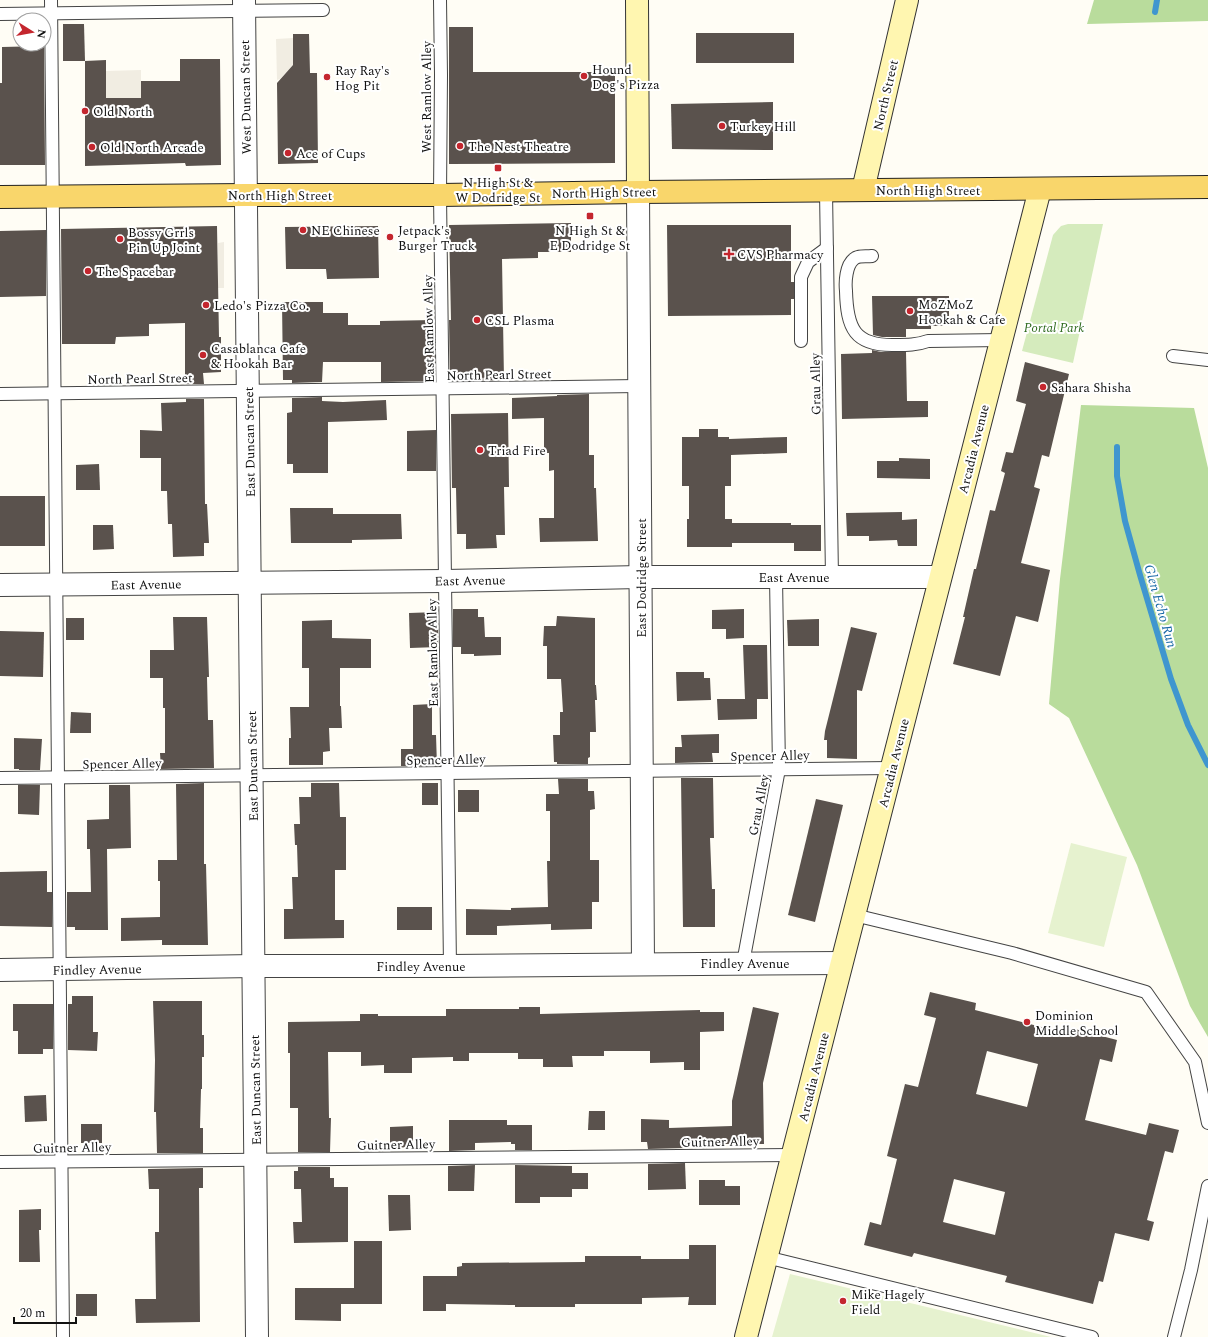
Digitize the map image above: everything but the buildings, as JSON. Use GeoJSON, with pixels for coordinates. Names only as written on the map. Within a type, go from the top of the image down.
{"type":"FeatureCollection","features":[{"type":"Feature","properties":{"kind":"main road","name":"North High Street"},"geometry":{"type":"LineString","coordinates":[[0,197],[440,195],[1208,187]]}},
{"type":"Feature","properties":{"kind":"street"},"geometry":{"type":"LineString","coordinates":[[637,0],[638,192]]}},
{"type":"Feature","properties":{"kind":"street","name":"North Street"},"geometry":{"type":"LineString","coordinates":[[863,190],[907,0]]}},
{"type":"Feature","properties":{"kind":"street","name":"West Duncan Street"},"geometry":{"type":"LineString","coordinates":[[244,6],[246,195]]}},
{"type":"Feature","properties":{"kind":"street","name":"Arcadia Avenue"},"geometry":{"type":"LineString","coordinates":[[746,1337],[1040,188]]}},
{"type":"Feature","properties":{"kind":"street","name":"East Dodridge Street"},"geometry":{"type":"LineString","coordinates":[[638,192],[643,964]]}},
{"type":"Feature","properties":{"kind":"street","name":"East Duncan Street"},"geometry":{"type":"LineString","coordinates":[[246,195],[257,1337]]}},
{"type":"Feature","properties":{"kind":"street","name":"East Avenue"},"geometry":{"type":"LineString","coordinates":[[0,585],[445,581],[640,577],[940,577]]}},
{"type":"Feature","properties":{"kind":"street","name":"Findley Avenue"},"geometry":{"type":"LineString","coordinates":[[0,970],[254,966],[842,963]]}},
{"type":"Feature","properties":{"kind":"lane"},"geometry":{"type":"LineString","coordinates":[[51,0],[51,12]]}},
{"type":"Feature","properties":{"kind":"lane","name":"West Ramlow Alley"},"geometry":{"type":"LineString","coordinates":[[440,0],[440,195]]}},
{"type":"Feature","properties":{"kind":"lane"},"geometry":{"type":"LineString","coordinates":[[52,14],[244,6],[323,10]]}},
{"type":"Feature","properties":{"kind":"lane"},"geometry":{"type":"LineString","coordinates":[[0,14],[12,14]]}},
{"type":"Feature","properties":{"kind":"lane"},"geometry":{"type":"LineString","coordinates":[[51,52],[63,1337]]}},
{"type":"Feature","properties":{"kind":"lane","name":"Grau Alley"},"geometry":{"type":"LineString","coordinates":[[826,190],[832,577]]}},
{"type":"Feature","properties":{"kind":"lane","name":"East Ramlow Alley"},"geometry":{"type":"LineString","coordinates":[[440,195],[450,966]]}},
{"type":"Feature","properties":{"kind":"lane"},"geometry":{"type":"LineString","coordinates":[[801,341],[801,277],[808,262],[827,248]]}},
{"type":"Feature","properties":{"kind":"lane"},"geometry":{"type":"LineString","coordinates":[[872,256],[857,257],[853,259],[847,274],[846,311],[854,331],[862,339],[883,345],[917,345],[928,341],[1001,340]]}},
{"type":"Feature","properties":{"kind":"lane"},"geometry":{"type":"LineString","coordinates":[[1173,356],[1208,360]]}},
{"type":"Feature","properties":{"kind":"lane","name":"North Pearl Street"},"geometry":{"type":"LineString","coordinates":[[0,394],[639,386]]}},
{"type":"Feature","properties":{"kind":"lane","name":"Grau Alley"},"geometry":{"type":"LineString","coordinates":[[743,963],[779,769],[776,577]]}},
{"type":"Feature","properties":{"kind":"lane","name":"Spencer Alley"},"geometry":{"type":"LineString","coordinates":[[0,778],[891,768]]}},
{"type":"Feature","properties":{"kind":"lane"},"geometry":{"type":"LineString","coordinates":[[854,915],[1012,953],[1146,992],[1195,1062],[1208,1122]]}},
{"type":"Feature","properties":{"kind":"lane","name":"Guitner Alley"},"geometry":{"type":"LineString","coordinates":[[0,1162],[793,1155]]}},
{"type":"Feature","properties":{"kind":"lane"},"geometry":{"type":"LineString","coordinates":[[1174,1337],[1191,1270],[1208,1186]]}},
{"type":"Feature","properties":{"kind":"lane"},"geometry":{"type":"LineString","coordinates":[[766,1257],[1092,1337]]}},
{"type":"Feature","properties":{"kind":"green space"},"geometry":{"type":"Polygon","coordinates":[[[1094,0],[1208,0],[1208,21],[1087,24],[1094,0]]]}},
{"type":"Feature","properties":{"kind":"green space","name":"Portal Park"},"geometry":{"type":"Polygon","coordinates":[[[1068,224],[1103,224],[1073,363],[1022,351],[1053,235],[1061,226],[1068,224]]]}},
{"type":"Feature","properties":{"kind":"green space"},"geometry":{"type":"Polygon","coordinates":[[[1081,405],[1194,408],[1208,468],[1208,1037],[1190,1006],[1137,865],[1069,718],[1049,704],[1060,579],[1081,405]]]}},
{"type":"Feature","properties":{"kind":"green space"},"geometry":{"type":"Polygon","coordinates":[[[1071,843],[1127,857],[1104,947],[1048,933],[1071,843]]]}},
{"type":"Feature","properties":{"kind":"green space","name":"Mike Hagely Field"},"geometry":{"type":"Polygon","coordinates":[[[790,1274],[1051,1337],[772,1337],[790,1274]]]}},
{"type":"Feature","properties":{"kind":"shaded area"},"geometry":{"type":"Polygon","coordinates":[[[293,38],[293,65],[280,79],[277,80],[276,39],[293,38]]]}},
{"type":"Feature","properties":{"kind":"shaded area"},"geometry":{"type":"Polygon","coordinates":[[[141,70],[141,98],[122,98],[106,127],[106,71],[141,70]]]}},
{"type":"Feature","properties":{"kind":"shaded area"},"geometry":{"type":"Polygon","coordinates":[[[224,242],[224,288],[218,288],[218,243],[224,242]]]}},
{"type":"Feature","properties":{"kind":"waterway","name":"Glen Echo Run"},"geometry":{"type":"LineString","coordinates":[[1155,12],[1157,0]]}},
{"type":"Feature","properties":{"kind":"waterway","name":"Glen Echo Run"},"geometry":{"type":"LineString","coordinates":[[1117,447],[1117,476],[1125,521],[1140,575],[1171,679],[1188,725],[1208,765]]}},
{"type":"Feature","properties":{"kind":"place","name":"Hound Dog's Pizza"},"geometry":{"type":"Point","coordinates":[584,76]}},
{"type":"Feature","properties":{"kind":"place","name":"Ray Ray's Hog Pit"},"geometry":{"type":"Point","coordinates":[327,77]}},
{"type":"Feature","properties":{"kind":"place","name":"Old North"},"geometry":{"type":"Point","coordinates":[85,111]}},
{"type":"Feature","properties":{"kind":"place","name":"Turkey Hill"},"geometry":{"type":"Point","coordinates":[722,126]}},
{"type":"Feature","properties":{"kind":"place","name":"The Nest Theatre"},"geometry":{"type":"Point","coordinates":[460,146]}},
{"type":"Feature","properties":{"kind":"place","name":"Old North Arcade"},"geometry":{"type":"Point","coordinates":[92,147]}},
{"type":"Feature","properties":{"kind":"place","name":"Ace of Cups"},"geometry":{"type":"Point","coordinates":[288,153]}},
{"type":"Feature","properties":{"kind":"place","name":"N High St & W Dodridge St"},"geometry":{"type":"Point","coordinates":[498,168]}},
{"type":"Feature","properties":{"kind":"place","name":"N High St & E Dodridge St"},"geometry":{"type":"Point","coordinates":[590,216]}},
{"type":"Feature","properties":{"kind":"place","name":"NE Chinese"},"geometry":{"type":"Point","coordinates":[303,230]}},
{"type":"Feature","properties":{"kind":"place","name":"Jetpack's Burger Truck"},"geometry":{"type":"Point","coordinates":[390,237]}},
{"type":"Feature","properties":{"kind":"place","name":"Bossy Grrls Pin Up Joint"},"geometry":{"type":"Point","coordinates":[120,239]}},
{"type":"Feature","properties":{"kind":"place","name":"CVS Pharmacy"},"geometry":{"type":"Point","coordinates":[729,254]}},
{"type":"Feature","properties":{"kind":"place","name":"The Spacebar"},"geometry":{"type":"Point","coordinates":[88,271]}},
{"type":"Feature","properties":{"kind":"place","name":"Ledo's Pizza Co."},"geometry":{"type":"Point","coordinates":[206,305]}},
{"type":"Feature","properties":{"kind":"place","name":"MoZMoZ Hookah & Cafe"},"geometry":{"type":"Point","coordinates":[910,311]}},
{"type":"Feature","properties":{"kind":"place","name":"CSL Plasma"},"geometry":{"type":"Point","coordinates":[477,320]}},
{"type":"Feature","properties":{"kind":"place","name":"Casablanca Cafe & Hookah Bar"},"geometry":{"type":"Point","coordinates":[203,355]}},
{"type":"Feature","properties":{"kind":"place","name":"Sahara Shisha"},"geometry":{"type":"Point","coordinates":[1043,387]}},
{"type":"Feature","properties":{"kind":"place","name":"Triad Fire"},"geometry":{"type":"Point","coordinates":[480,450]}},
{"type":"Feature","properties":{"kind":"place","name":"Dominion Middle School"},"geometry":{"type":"Point","coordinates":[1027,1022]}},
{"type":"Feature","properties":{"kind":"place","name":"Mike Hagely Field"},"geometry":{"type":"Point","coordinates":[843,1301]}}]}
